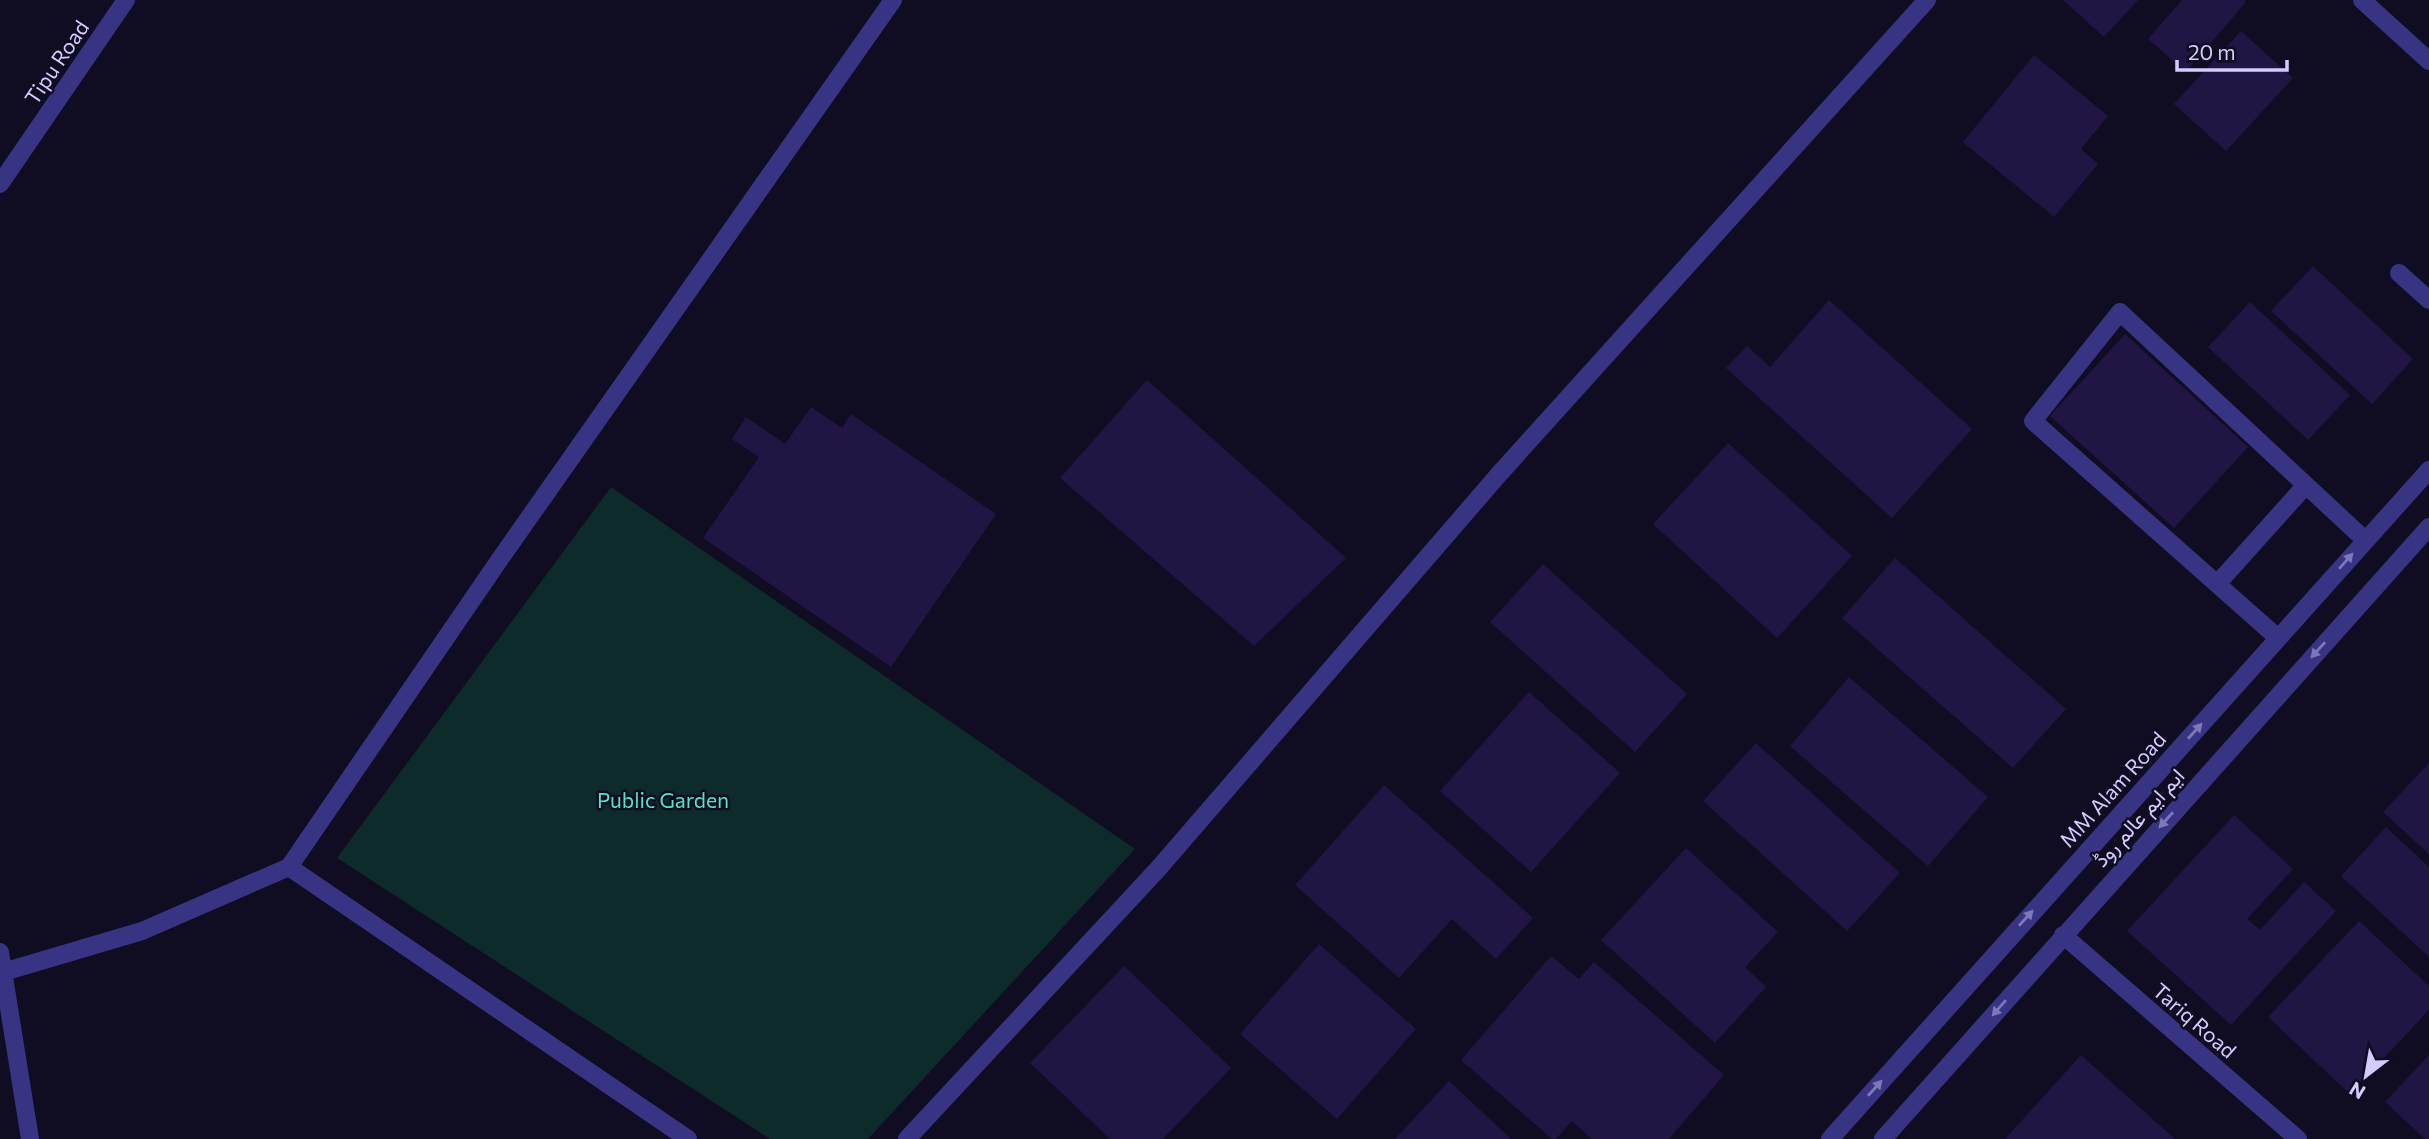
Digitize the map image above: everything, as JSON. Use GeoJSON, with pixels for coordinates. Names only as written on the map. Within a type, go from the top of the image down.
{"type":"FeatureCollection","features":[{"type":"Feature","properties":{"kind":"street","name":"Tipu Road"},"geometry":{"type":"LineString","coordinates":[[0,184],[126,0]]}},
{"type":"Feature","properties":{"kind":"street"},"geometry":{"type":"LineString","coordinates":[[2,973],[142,931],[289,867],[500,559],[893,0]]}},
{"type":"Feature","properties":{"kind":"street"},"geometry":{"type":"LineString","coordinates":[[907,1139],[1158,869],[1500,473],[1927,0]]}},
{"type":"Feature","properties":{"kind":"street"},"geometry":{"type":"LineString","coordinates":[[2362,0],[2429,61]]}},
{"type":"Feature","properties":{"kind":"street"},"geometry":{"type":"LineString","coordinates":[[2399,273],[2429,300]]}},
{"type":"Feature","properties":{"kind":"street"},"geometry":{"type":"LineString","coordinates":[[2278,638],[2032,421],[2120,312],[2365,540]]}},
{"type":"Feature","properties":{"kind":"street","name":"MM Alam Road"},"geometry":{"type":"LineString","coordinates":[[1830,1139],[2429,470]]}},
{"type":"Feature","properties":{"kind":"street"},"geometry":{"type":"LineString","coordinates":[[2218,583],[2306,485]]}},
{"type":"Feature","properties":{"kind":"street","name":"ایم ایم عالم روڈ"},"geometry":{"type":"LineString","coordinates":[[1883,1139],[2429,527]]}},
{"type":"Feature","properties":{"kind":"street"},"geometry":{"type":"LineString","coordinates":[[289,867],[688,1139]]}},
{"type":"Feature","properties":{"kind":"street","name":"Tariq Road"},"geometry":{"type":"LineString","coordinates":[[2063,935],[2298,1139]]}},
{"type":"Feature","properties":{"kind":"street"},"geometry":{"type":"LineString","coordinates":[[0,952],[30,1139]]}},
{"type":"Feature","properties":{"kind":"green space","name":"Public Garden"},"geometry":{"type":"Polygon","coordinates":[[[611,487],[1135,849],[868,1139],[770,1139],[337,858],[611,487]]]}},
{"type":"Feature","properties":{"kind":"building"},"geometry":{"type":"Polygon","coordinates":[[[2063,0],[2138,0],[2104,37],[2063,0]]]}},
{"type":"Feature","properties":{"kind":"building"},"geometry":{"type":"Polygon","coordinates":[[[2182,0],[2246,2],[2186,72],[2148,39],[2182,0]]]}},
{"type":"Feature","properties":{"kind":"building"},"geometry":{"type":"Polygon","coordinates":[[[2241,31],[2293,78],[2226,151],[2174,104],[2241,31]]]}},
{"type":"Feature","properties":{"kind":"building"},"geometry":{"type":"Polygon","coordinates":[[[2034,55],[2108,116],[2081,149],[2098,164],[2054,217],[1963,142],[2034,55]]]}},
{"type":"Feature","properties":{"kind":"building"},"geometry":{"type":"Polygon","coordinates":[[[2313,266],[2413,359],[2372,404],[2271,311],[2313,266]]]}},
{"type":"Feature","properties":{"kind":"building"},"geometry":{"type":"Polygon","coordinates":[[[1829,300],[1972,429],[1892,518],[1726,368],[1747,346],[1770,367],[1829,300]]]}},
{"type":"Feature","properties":{"kind":"building"},"geometry":{"type":"Polygon","coordinates":[[[2250,302],[2350,395],[2308,440],[2208,347],[2250,302]]]}},
{"type":"Feature","properties":{"kind":"building"},"geometry":{"type":"Polygon","coordinates":[[[2125,334],[2248,447],[2174,528],[2050,416],[2125,334]]]}},
{"type":"Feature","properties":{"kind":"building"},"geometry":{"type":"Polygon","coordinates":[[[1147,380],[1346,558],[1254,646],[1060,478],[1147,380]]]}},
{"type":"Feature","properties":{"kind":"building"},"geometry":{"type":"Polygon","coordinates":[[[811,407],[842,428],[851,414],[996,514],[891,667],[703,538],[759,457],[732,439],[746,417],[785,444],[811,407]]]}},
{"type":"Feature","properties":{"kind":"building"},"geometry":{"type":"Polygon","coordinates":[[[1728,443],[1852,556],[1777,638],[1653,524],[1728,443]]]}},
{"type":"Feature","properties":{"kind":"building"},"geometry":{"type":"Polygon","coordinates":[[[1895,558],[2066,709],[2013,768],[1842,618],[1895,558]]]}},
{"type":"Feature","properties":{"kind":"building"},"geometry":{"type":"Polygon","coordinates":[[[1543,564],[1687,694],[1635,752],[1490,622],[1543,564]]]}},
{"type":"Feature","properties":{"kind":"building"},"geometry":{"type":"Polygon","coordinates":[[[1849,677],[1988,797],[1928,866],[1790,746],[1849,677]]]}},
{"type":"Feature","properties":{"kind":"building"},"geometry":{"type":"Polygon","coordinates":[[[1529,692],[1620,773],[1531,872],[1440,791],[1529,692]]]}},
{"type":"Feature","properties":{"kind":"building"},"geometry":{"type":"Polygon","coordinates":[[[1756,743],[1900,873],[1847,931],[1703,801],[1756,743]]]}},
{"type":"Feature","properties":{"kind":"building"},"geometry":{"type":"Polygon","coordinates":[[[2429,763],[2429,854],[2383,812],[2429,763]]]}},
{"type":"Feature","properties":{"kind":"building"},"geometry":{"type":"Polygon","coordinates":[[[1384,785],[1533,918],[1496,959],[1452,919],[1399,978],[1295,885],[1384,785]]]}},
{"type":"Feature","properties":{"kind":"building"},"geometry":{"type":"Polygon","coordinates":[[[2234,815],[2293,869],[2247,919],[2260,930],[2304,882],[2336,911],[2231,1025],[2127,931],[2234,815]]]}},
{"type":"Feature","properties":{"kind":"building"},"geometry":{"type":"Polygon","coordinates":[[[2386,827],[2429,867],[2429,957],[2341,876],[2386,827]]]}},
{"type":"Feature","properties":{"kind":"building"},"geometry":{"type":"Polygon","coordinates":[[[1686,848],[1778,932],[1745,967],[1766,987],[1715,1043],[1601,940],[1686,848]]]}},
{"type":"Feature","properties":{"kind":"building"},"geometry":{"type":"Polygon","coordinates":[[[2359,921],[2429,986],[2429,1010],[2350,1094],[2268,1017],[2359,921]]]}},
{"type":"Feature","properties":{"kind":"building"},"geometry":{"type":"Polygon","coordinates":[[[1319,944],[1416,1029],[1337,1119],[1240,1034],[1319,944]]]}},
{"type":"Feature","properties":{"kind":"building"},"geometry":{"type":"Polygon","coordinates":[[[1551,956],[1579,979],[1594,962],[1724,1075],[1669,1139],[1592,1139],[1572,1121],[1556,1139],[1552,1139],[1461,1060],[1551,956]]]}},
{"type":"Feature","properties":{"kind":"building"},"geometry":{"type":"Polygon","coordinates":[[[1124,966],[1231,1068],[1163,1139],[1110,1139],[1030,1063],[1124,966]]]}},
{"type":"Feature","properties":{"kind":"building"},"geometry":{"type":"Polygon","coordinates":[[[2081,1055],[2175,1139],[2005,1139],[2081,1055]]]}},
{"type":"Feature","properties":{"kind":"building"},"geometry":{"type":"Polygon","coordinates":[[[2429,1055],[2429,1139],[2425,1139],[2385,1102],[2429,1055]]]}},
{"type":"Feature","properties":{"kind":"building"},"geometry":{"type":"Polygon","coordinates":[[[1449,1081],[1511,1139],[1395,1139],[1449,1081]]]}}]}
